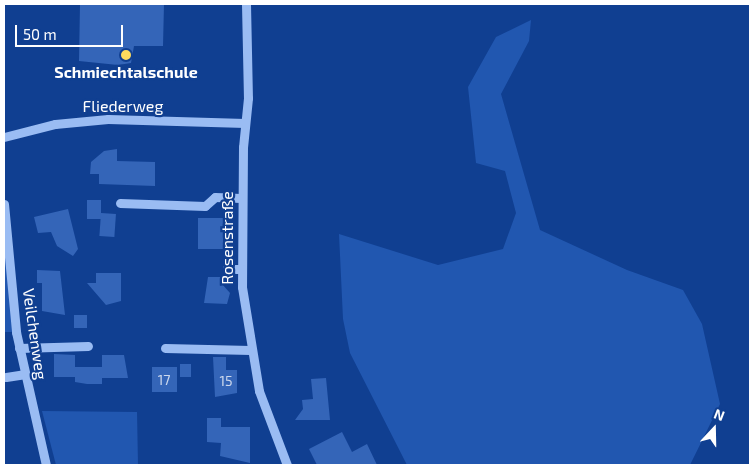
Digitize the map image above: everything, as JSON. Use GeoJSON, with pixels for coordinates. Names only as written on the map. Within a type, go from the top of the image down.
{"type":"FeatureCollection","features":[{"type":"Feature","properties":{"kind":"street","name":"Rosenstraße"},"geometry":{"type":"LineString","coordinates":[[246,4],[245,123],[241,198],[242,270],[250,350],[266,416],[287,465]]}},
{"type":"Feature","properties":{"kind":"street","name":"Fliederweg"},"geometry":{"type":"LineString","coordinates":[[4,137],[55,124],[108,119],[245,123]]}},
{"type":"Feature","properties":{"kind":"street"},"geometry":{"type":"LineString","coordinates":[[120,203],[205,206],[215,197],[241,198]]}},
{"type":"Feature","properties":{"kind":"street","name":"Veilchenweg"},"geometry":{"type":"LineString","coordinates":[[4,204],[19,348],[46,465]]}},
{"type":"Feature","properties":{"kind":"street"},"geometry":{"type":"LineString","coordinates":[[227,269],[242,270]]}},
{"type":"Feature","properties":{"kind":"street"},"geometry":{"type":"LineString","coordinates":[[19,348],[88,346]]}},
{"type":"Feature","properties":{"kind":"street"},"geometry":{"type":"LineString","coordinates":[[165,348],[250,350]]}},
{"type":"Feature","properties":{"kind":"street"},"geometry":{"type":"LineString","coordinates":[[6,376],[24,374]]}},
{"type":"Feature","properties":{"kind":"shaded area"},"geometry":{"type":"Polygon","coordinates":[[[531,20],[529,41],[501,94],[540,230],[627,270],[683,290],[702,324],[720,404],[690,465],[407,465],[350,353],[343,319],[339,234],[438,265],[503,249],[516,213],[505,171],[476,163],[468,87],[496,37],[531,20]]]}},
{"type":"Feature","properties":{"kind":"shaded area"},"geometry":{"type":"Polygon","coordinates":[[[4,226],[16,332],[4,332],[4,226]]]}},
{"type":"Feature","properties":{"kind":"shaded area"},"geometry":{"type":"Polygon","coordinates":[[[42,411],[137,412],[138,465],[56,465],[42,411]]]}},
{"type":"Feature","properties":{"kind":"building"},"geometry":{"type":"Polygon","coordinates":[[[80,4],[164,4],[163,46],[134,46],[131,63],[118,65],[79,61],[80,4]]]}},
{"type":"Feature","properties":{"kind":"building"},"geometry":{"type":"Polygon","coordinates":[[[117,149],[117,161],[155,162],[155,186],[99,184],[99,174],[90,174],[91,162],[104,151],[117,149]]]}},
{"type":"Feature","properties":{"kind":"building"},"geometry":{"type":"Polygon","coordinates":[[[87,200],[101,200],[101,219],[87,219],[87,200]]]}},
{"type":"Feature","properties":{"kind":"building"},"geometry":{"type":"Polygon","coordinates":[[[68,209],[78,249],[73,256],[57,246],[51,232],[38,233],[34,217],[68,209]]]}},
{"type":"Feature","properties":{"kind":"building"},"geometry":{"type":"Polygon","coordinates":[[[101,213],[116,214],[114,237],[99,236],[101,213]]]}},
{"type":"Feature","properties":{"kind":"building"},"geometry":{"type":"Polygon","coordinates":[[[198,218],[223,218],[223,249],[198,249],[198,218]]]}},
{"type":"Feature","properties":{"kind":"building"},"geometry":{"type":"Polygon","coordinates":[[[37,270],[60,271],[65,315],[42,311],[42,283],[37,283],[37,270]]]}},
{"type":"Feature","properties":{"kind":"building"},"geometry":{"type":"Polygon","coordinates":[[[96,273],[121,273],[121,301],[106,305],[87,283],[96,283],[96,273]]]}},
{"type":"Feature","properties":{"kind":"building"},"geometry":{"type":"Polygon","coordinates":[[[208,277],[222,277],[222,284],[230,293],[227,304],[204,303],[208,277]]]}},
{"type":"Feature","properties":{"kind":"building"},"geometry":{"type":"Polygon","coordinates":[[[74,315],[87,315],[87,328],[74,328],[74,315]]]}},
{"type":"Feature","properties":{"kind":"building"},"geometry":{"type":"Polygon","coordinates":[[[54,354],[75,355],[75,367],[102,367],[102,355],[124,355],[128,378],[102,378],[102,384],[87,384],[75,382],[75,377],[54,377],[54,354]]]}},
{"type":"Feature","properties":{"kind":"building"},"geometry":{"type":"Polygon","coordinates":[[[213,357],[226,357],[226,370],[237,370],[237,393],[215,397],[213,357]]]}},
{"type":"Feature","properties":{"kind":"building"},"geometry":{"type":"Polygon","coordinates":[[[180,364],[191,364],[191,377],[180,377],[180,364]]]}},
{"type":"Feature","properties":{"kind":"building"},"geometry":{"type":"Polygon","coordinates":[[[152,367],[177,367],[177,392],[152,392],[152,367]]]}},
{"type":"Feature","properties":{"kind":"building"},"geometry":{"type":"Polygon","coordinates":[[[326,378],[330,420],[295,420],[303,409],[302,400],[313,399],[311,379],[326,378]]]}},
{"type":"Feature","properties":{"kind":"building"},"geometry":{"type":"Polygon","coordinates":[[[207,418],[221,418],[221,427],[250,427],[250,463],[220,456],[221,443],[207,442],[207,418]]]}},
{"type":"Feature","properties":{"kind":"building"},"geometry":{"type":"Polygon","coordinates":[[[342,432],[352,452],[367,444],[377,465],[317,465],[309,449],[342,432]]]}},
{"type":"Feature","properties":{"kind":"place","name":"Schmiechtalschule"},"geometry":{"type":"Point","coordinates":[126,55]}}]}
